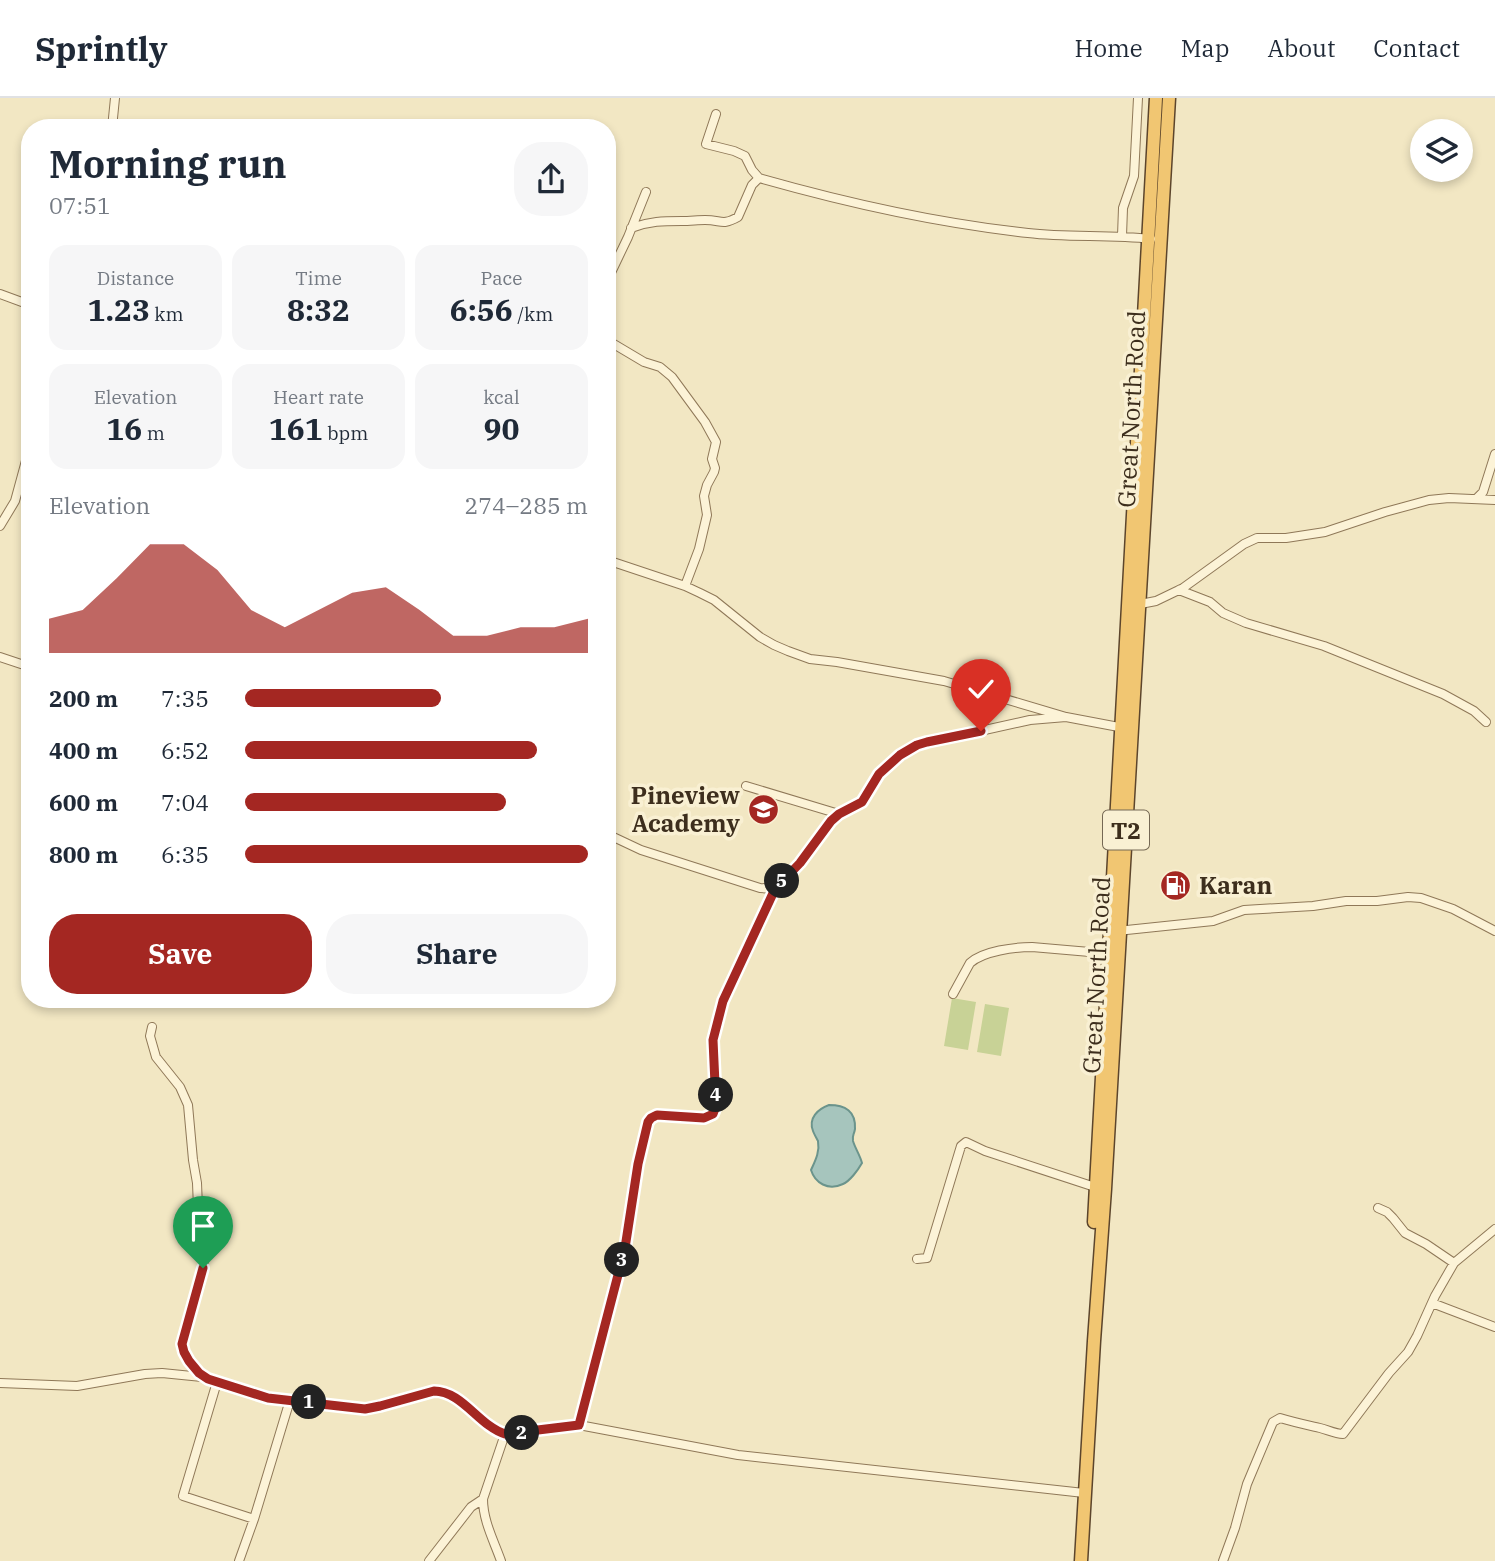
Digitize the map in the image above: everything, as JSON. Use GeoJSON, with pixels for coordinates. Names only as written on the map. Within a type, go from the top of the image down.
{"type":"FeatureCollection","features":[{"type":"Feature","properties":{"kind":"highway","name":"Great North Road"},"geometry":{"type":"LineString","coordinates":[[1155,240],[1156,98]]}},
{"type":"Feature","properties":{"kind":"highway","name":"Great North Road"},"geometry":{"type":"LineString","coordinates":[[1075,1561],[1094,1340],[1155,240],[1169,98]]}},
{"type":"Feature","properties":{"kind":"highway","name":"Great North Road"},"geometry":{"type":"LineString","coordinates":[[1081,1561],[1082,1492]]}},
{"type":"Feature","properties":{"kind":"street"},"geometry":{"type":"LineString","coordinates":[[113,119],[115,98]]}},
{"type":"Feature","properties":{"kind":"street"},"geometry":{"type":"LineString","coordinates":[[1122,236],[1123,208],[1133,176],[1138,98]]}},
{"type":"Feature","properties":{"kind":"street"},"geometry":{"type":"LineString","coordinates":[[716,114],[706,145],[746,156],[759,178],[894,212],[972,226],[1031,234],[1122,236],[1155,240]]}},
{"type":"Feature","properties":{"kind":"street"},"geometry":{"type":"LineString","coordinates":[[631,228],[664,220],[708,220],[726,223],[738,218],[751,186],[759,178]]}},
{"type":"Feature","properties":{"kind":"street"},"geometry":{"type":"LineString","coordinates":[[616,261],[646,192]]}},
{"type":"Feature","properties":{"kind":"street"},"geometry":{"type":"LineString","coordinates":[[0,294],[21,302]]}},
{"type":"Feature","properties":{"kind":"street"},"geometry":{"type":"LineString","coordinates":[[616,345],[644,362],[660,367],[673,377],[716,442],[712,459],[714,472],[704,496],[707,515],[699,549],[684,586]]}},
{"type":"Feature","properties":{"kind":"street"},"geometry":{"type":"LineString","coordinates":[[1476,499],[1483,492],[1495,454]]}},
{"type":"Feature","properties":{"kind":"street"},"geometry":{"type":"LineString","coordinates":[[0,526],[15,500],[21,478]]}},
{"type":"Feature","properties":{"kind":"street"},"geometry":{"type":"LineString","coordinates":[[1134,606],[1157,601],[1179,590],[1244,544],[1257,538],[1286,538],[1325,533],[1429,499],[1495,500]]}},
{"type":"Feature","properties":{"kind":"street"},"geometry":{"type":"LineString","coordinates":[[616,563],[684,586],[714,600],[760,637],[788,652],[810,659],[944,681],[1066,717],[1127,729]]}},
{"type":"Feature","properties":{"kind":"street"},"geometry":{"type":"LineString","coordinates":[[1179,590],[1210,602],[1223,613],[1246,623],[1324,646],[1443,694],[1474,711],[1486,722]]}},
{"type":"Feature","properties":{"kind":"street"},"geometry":{"type":"LineString","coordinates":[[0,657],[21,664]]}},
{"type":"Feature","properties":{"kind":"street"},"geometry":{"type":"LineString","coordinates":[[579,1425],[625,1248],[638,1164],[648,1122],[657,1115],[704,1118],[713,1114],[716,1106],[713,1040],[723,1001],[775,889],[800,863],[825,828],[839,814],[862,802],[879,774],[900,755],[917,745],[1030,720],[1066,717]]}},
{"type":"Feature","properties":{"kind":"street"},"geometry":{"type":"LineString","coordinates":[[746,786],[839,814]]}},
{"type":"Feature","properties":{"kind":"street"},"geometry":{"type":"LineString","coordinates":[[616,838],[641,850],[760,888],[775,889]]}},
{"type":"Feature","properties":{"kind":"street"},"geometry":{"type":"LineString","coordinates":[[1115,930],[1213,921],[1244,910],[1408,897],[1421,898],[1453,909],[1495,931]]}},
{"type":"Feature","properties":{"kind":"street"},"geometry":{"type":"LineString","coordinates":[[953,994],[970,963],[986,954],[1032,947],[1114,954]]}},
{"type":"Feature","properties":{"kind":"street"},"geometry":{"type":"LineString","coordinates":[[152,1027],[150,1036],[156,1056],[180,1087],[188,1105],[197,1183],[199,1232],[204,1261],[182,1344],[189,1361],[199,1373],[213,1381]]}},
{"type":"Feature","properties":{"kind":"street"},"geometry":{"type":"LineString","coordinates":[[917,1259],[928,1258],[961,1146],[966,1142],[985,1151],[1101,1188]]}},
{"type":"Feature","properties":{"kind":"street"},"geometry":{"type":"LineString","coordinates":[[1378,1208],[1387,1212],[1405,1233],[1454,1263]]}},
{"type":"Feature","properties":{"kind":"street"},"geometry":{"type":"LineString","coordinates":[[1223,1561],[1247,1484],[1273,1422],[1280,1418],[1343,1434],[1408,1352],[1454,1263],[1495,1229]]}},
{"type":"Feature","properties":{"kind":"street"},"geometry":{"type":"LineString","coordinates":[[1432,1303],[1495,1327]]}},
{"type":"Feature","properties":{"kind":"street"},"geometry":{"type":"LineString","coordinates":[[0,1383],[77,1386],[162,1373],[213,1381],[262,1396],[365,1409],[442,1391],[505,1434],[579,1425],[738,1455],[1082,1492]]}},
{"type":"Feature","properties":{"kind":"street"},"geometry":{"type":"LineString","coordinates":[[213,1381],[183,1496],[254,1519]]}},
{"type":"Feature","properties":{"kind":"street"},"geometry":{"type":"LineString","coordinates":[[239,1561],[290,1400]]}},
{"type":"Feature","properties":{"kind":"street"},"geometry":{"type":"LineString","coordinates":[[501,1561],[484,1518],[484,1499],[505,1434]]}},
{"type":"Feature","properties":{"kind":"street"},"geometry":{"type":"LineString","coordinates":[[429,1561],[471,1507],[484,1499]]}},
{"type":"Feature","properties":{"kind":"green space"},"geometry":{"type":"Polygon","coordinates":[[[952,998],[976,1002],[968,1050],[944,1046],[952,998]]]}},
{"type":"Feature","properties":{"kind":"green space"},"geometry":{"type":"Polygon","coordinates":[[[985,1004],[1009,1008],[1001,1056],[977,1052],[985,1004]]]}},
{"type":"Feature","properties":{"kind":"water"},"geometry":{"type":"Polygon","coordinates":[[[829,1105],[845,1108],[854,1118],[853,1141],[862,1163],[843,1184],[832,1187],[819,1182],[811,1170],[818,1145],[812,1126],[813,1118],[829,1105]]]}},
{"type":"Feature","properties":{"kind":"place","name":"Pineview Academy"},"geometry":{"type":"Point","coordinates":[763,809]}},
{"type":"Feature","properties":{"kind":"place","name":"Karan"},"geometry":{"type":"Point","coordinates":[1176,885]}},
{"type":"Feature","properties":{"kind":"route"},"geometry":{"type":"LineString","coordinates":[[203,1268],[182,1344],[189,1361],[208,1379],[268,1398],[357,1408],[372,1408],[442,1391],[505,1434],[579,1425],[614,1297],[648,1122],[657,1115],[704,1118],[713,1114],[716,1106],[713,1040],[723,1001],[775,889],[800,863],[831,821],[862,802],[879,774],[900,755],[927,742],[981,731]]}}]}
